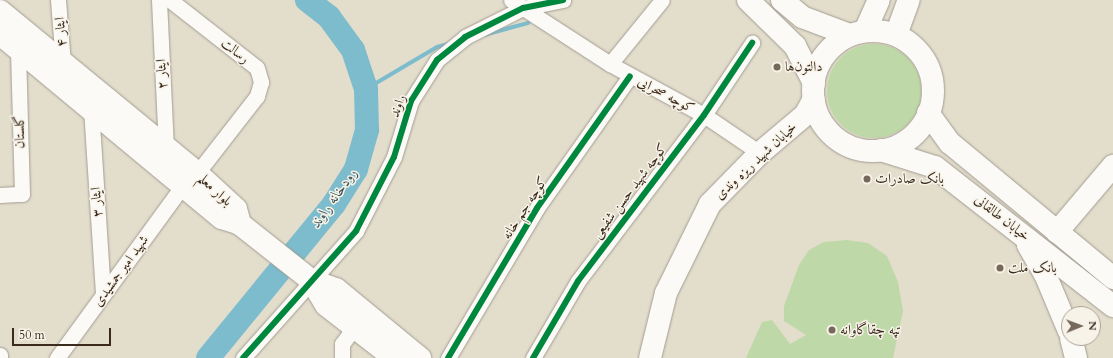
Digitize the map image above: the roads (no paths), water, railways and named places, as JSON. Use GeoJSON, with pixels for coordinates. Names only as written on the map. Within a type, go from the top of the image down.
{"type":"FeatureCollection","features":[{"type":"Feature","properties":{"kind":"main road"},"geometry":{"type":"LineString","coordinates":[[748,0],[795,46],[814,91],[818,114],[837,138],[865,150],[881,150],[909,138],[928,113],[932,82],[928,67],[920,54],[896,35],[857,33],[802,17],[782,0]]}},
{"type":"Feature","properties":{"kind":"main road"},"geometry":{"type":"LineString","coordinates":[[814,91],[825,54],[857,33],[879,0]]}},
{"type":"Feature","properties":{"kind":"main road"},"geometry":{"type":"LineString","coordinates":[[896,35],[909,0]]}},
{"type":"Feature","properties":{"kind":"main road","name":"بلوار معلم"},"geometry":{"type":"LineString","coordinates":[[0,11],[166,149],[222,218],[240,224],[311,280]]}},
{"type":"Feature","properties":{"kind":"main road","name":"بلوار معلم"},"geometry":{"type":"LineString","coordinates":[[0,34],[91,108],[190,179]]}},
{"type":"Feature","properties":{"kind":"main road","name":"خیابان شهید ریزه وندی"},"geometry":{"type":"LineString","coordinates":[[650,358],[666,294],[684,251],[710,204],[760,153],[805,115],[814,91]]}},
{"type":"Feature","properties":{"kind":"main road","name":"خیابان طالقانی"},"geometry":{"type":"LineString","coordinates":[[928,113],[950,143],[1113,278]]}},
{"type":"Feature","properties":{"kind":"main road","name":"خیابان طالقانی"},"geometry":{"type":"LineString","coordinates":[[881,150],[935,167],[1113,306]]}},
{"type":"Feature","properties":{"kind":"main road"},"geometry":{"type":"LineString","coordinates":[[958,184],[961,166],[975,164]]}},
{"type":"Feature","properties":{"kind":"main road"},"geometry":{"type":"LineString","coordinates":[[1057,232],[1113,166]]}},
{"type":"Feature","properties":{"kind":"main road"},"geometry":{"type":"LineString","coordinates":[[1020,232],[1046,274],[1061,311]]}},
{"type":"Feature","properties":{"kind":"main road"},"geometry":{"type":"LineString","coordinates":[[311,280],[326,304],[356,325],[394,358]]}},
{"type":"Feature","properties":{"kind":"main road"},"geometry":{"type":"LineString","coordinates":[[311,280],[336,289],[420,358]]}},
{"type":"Feature","properties":{"kind":"main road"},"geometry":{"type":"LineString","coordinates":[[1073,346],[1076,358]]}},
{"type":"Feature","properties":{"kind":"street","name":"ایثار ۴"},"geometry":{"type":"LineString","coordinates":[[58,0],[63,64]]}},
{"type":"Feature","properties":{"kind":"street","name":"ایثار ۲"},"geometry":{"type":"LineString","coordinates":[[159,0],[166,149]]}},
{"type":"Feature","properties":{"kind":"street","name":"رسالت"},"geometry":{"type":"LineString","coordinates":[[170,0],[257,68],[261,82],[257,96],[190,179]]}},
{"type":"Feature","properties":{"kind":"street","name":"راوند"},"geometry":{"type":"LineString","coordinates":[[243,358],[356,230],[394,157],[411,101],[437,60],[465,37],[517,4],[563,0]]}},
{"type":"Feature","properties":{"kind":"street"},"geometry":{"type":"LineString","coordinates":[[610,64],[662,0]]}},
{"type":"Feature","properties":{"kind":"street","name":"کوچه صحرایی"},"geometry":{"type":"LineString","coordinates":[[517,4],[630,76],[704,115],[760,153]]}},
{"type":"Feature","properties":{"kind":"street","name":"کوچه شهید حسن شفیعی"},"geometry":{"type":"LineString","coordinates":[[533,358],[582,275],[704,115],[752,43]]}},
{"type":"Feature","properties":{"kind":"street","name":"گلستان"},"geometry":{"type":"LineString","coordinates":[[0,194],[22,194],[18,49]]}},
{"type":"Feature","properties":{"kind":"street","name":"کوچه جم خانه"},"geometry":{"type":"LineString","coordinates":[[448,358],[537,208],[630,76]]}},
{"type":"Feature","properties":{"kind":"street","name":"ایثار ۳"},"geometry":{"type":"LineString","coordinates":[[91,108],[103,295]]}},
{"type":"Feature","properties":{"kind":"street","name":"شهید امیر جمشیدی"},"geometry":{"type":"LineString","coordinates":[[57,358],[190,179]]}},
{"type":"Feature","properties":{"kind":"street"},"geometry":{"type":"LineString","coordinates":[[342,358],[342,344],[356,325]]}},
{"type":"Feature","properties":{"kind":"waterway","name":"رودخانه راوند"},"geometry":{"type":"LineString","coordinates":[[208,358],[334,204],[356,169],[367,130],[366,89],[353,50],[329,17],[307,0]]}},
{"type":"Feature","properties":{"kind":"waterway"},"geometry":{"type":"LineString","coordinates":[[484,35],[528,23]]}},
{"type":"Feature","properties":{"kind":"waterway"},"geometry":{"type":"LineString","coordinates":[[366,89],[437,47],[448,44]]}},
{"type":"Feature","properties":{"kind":"place","name":"دالتون‌ها"},"geometry":{"type":"Point","coordinates":[777,67]}},
{"type":"Feature","properties":{"kind":"place","name":"بانک صادرات"},"geometry":{"type":"Point","coordinates":[867,179]}},
{"type":"Feature","properties":{"kind":"place","name":"بانک ملت"},"geometry":{"type":"Point","coordinates":[1000,268]}},
{"type":"Feature","properties":{"kind":"place","name":"تپه چقاگاوانه"},"geometry":{"type":"Point","coordinates":[832,330]}}]}
